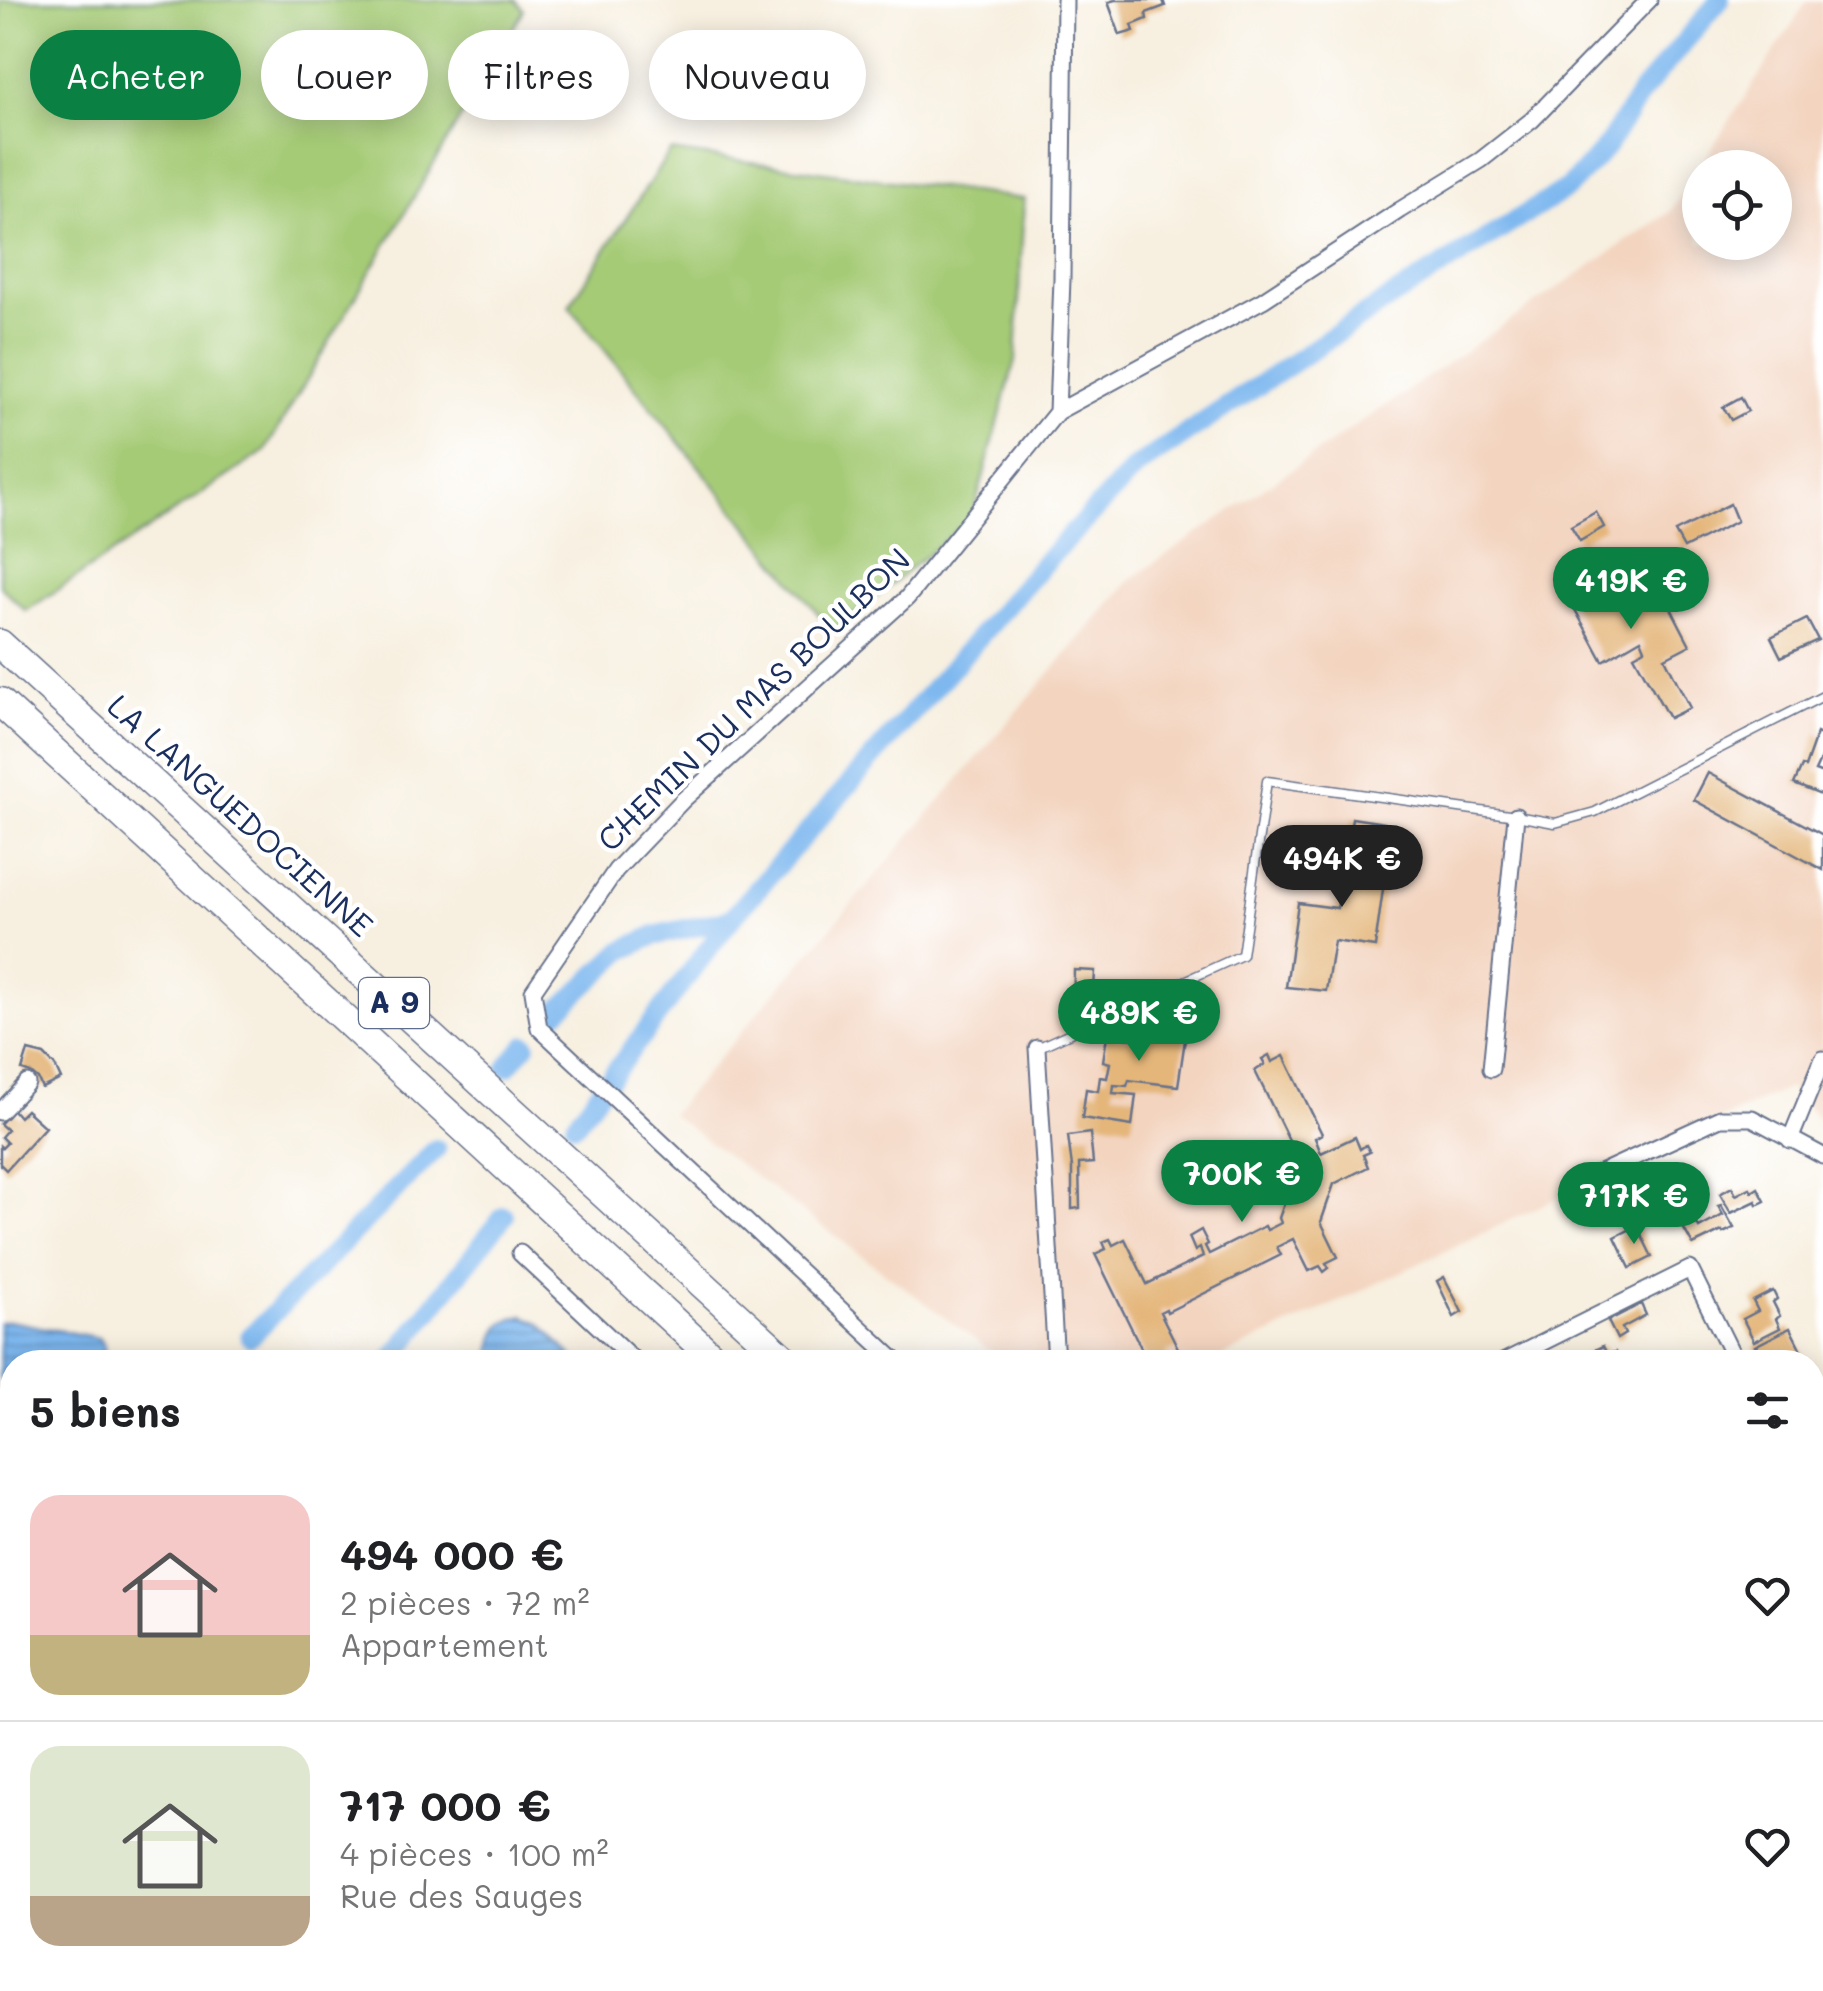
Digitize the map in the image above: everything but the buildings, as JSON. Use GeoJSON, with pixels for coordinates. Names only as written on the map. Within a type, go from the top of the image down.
{"type":"FeatureCollection","features":[{"type":"Feature","properties":{"kind":"highway","name":"LA LANGUEDOCIENNE"},"geometry":{"type":"LineString","coordinates":[[0,644],[775,1350]]}},
{"type":"Feature","properties":{"kind":"highway","name":"A 9"},"geometry":{"type":"LineString","coordinates":[[0,702],[705,1350]]}},
{"type":"Feature","properties":{"kind":"street"},"geometry":{"type":"LineString","coordinates":[[1058,412],[1064,0]]}},
{"type":"Feature","properties":{"kind":"street"},"geometry":{"type":"LineString","coordinates":[[1058,412],[1263,300],[1481,160],[1532,120],[1650,0]]}},
{"type":"Feature","properties":{"kind":"street","name":"CHEMIN DU MAS BOULBON"},"geometry":{"type":"LineString","coordinates":[[884,1350],[539,1028],[533,991],[616,870],[683,800],[907,598],[1058,412]]}},
{"type":"Feature","properties":{"kind":"street"},"geometry":{"type":"LineString","coordinates":[[1491,1069],[1516,816]]}},
{"type":"Feature","properties":{"kind":"street"},"geometry":{"type":"LineString","coordinates":[[1037,1048],[1055,1350]]}},
{"type":"Feature","properties":{"kind":"street"},"geometry":{"type":"LineString","coordinates":[[1790,1140],[1823,1060]]}},
{"type":"Feature","properties":{"kind":"street"},"geometry":{"type":"LineString","coordinates":[[0,1112],[27,1083]]}},
{"type":"Feature","properties":{"kind":"street"},"geometry":{"type":"LineString","coordinates":[[1585,1180],[1720,1118],[1752,1118],[1823,1156]]}},
{"type":"Feature","properties":{"kind":"street"},"geometry":{"type":"LineString","coordinates":[[520,1253],[623,1350]]}},
{"type":"Feature","properties":{"kind":"street"},"geometry":{"type":"LineString","coordinates":[[1526,1350],[1690,1269],[1730,1350]]}},
{"type":"Feature","properties":{"kind":"lane"},"geometry":{"type":"LineString","coordinates":[[1037,1048],[1242,955],[1267,781],[1555,823],[1594,812],[1823,696]]}},
{"type":"Feature","properties":{"kind":"shaded area"},"geometry":{"type":"Polygon","coordinates":[[[1808,0],[1823,0],[1823,1124],[1788,1088],[1237,1350],[989,1350],[671,1114],[1131,579],[1671,211],[1682,194],[1682,260],[1792,260],[1792,150],[1711,150],[1808,0]]]}},
{"type":"Feature","properties":{"kind":"green space"},"geometry":{"type":"Polygon","coordinates":[[[0,0],[515,0],[524,10],[512,30],[448,30],[448,120],[459,120],[265,451],[26,611],[0,586],[0,0]]]}},
{"type":"Feature","properties":{"kind":"green space"},"geometry":{"type":"Polygon","coordinates":[[[670,151],[1024,199],[1016,357],[972,518],[833,632],[569,306],[670,151]]]}},
{"type":"Feature","properties":{"kind":"water"},"geometry":{"type":"Polygon","coordinates":[[[524,1316],[540,1323],[566,1350],[492,1350],[500,1327],[524,1316]]]}},
{"type":"Feature","properties":{"kind":"water"},"geometry":{"type":"Polygon","coordinates":[[[9,1321],[98,1338],[104,1350],[0,1350],[0,1323],[9,1321]]]}},
{"type":"Feature","properties":{"kind":"waterway"},"geometry":{"type":"LineString","coordinates":[[575,1124],[731,919],[1042,565],[1136,467],[1378,306],[1568,188],[1607,146],[1640,94],[1720,0]]}},
{"type":"Feature","properties":{"kind":"waterway"},"geometry":{"type":"LineString","coordinates":[[557,1012],[622,951],[653,936],[731,919]]}},
{"type":"Feature","properties":{"kind":"waterway"},"geometry":{"type":"LineString","coordinates":[[507,1067],[526,1045]]}},
{"type":"Feature","properties":{"kind":"waterway"},"geometry":{"type":"LineString","coordinates":[[250,1337],[436,1149]]}},
{"type":"Feature","properties":{"kind":"waterway"},"geometry":{"type":"LineString","coordinates":[[399,1350],[504,1216]]}}]}
